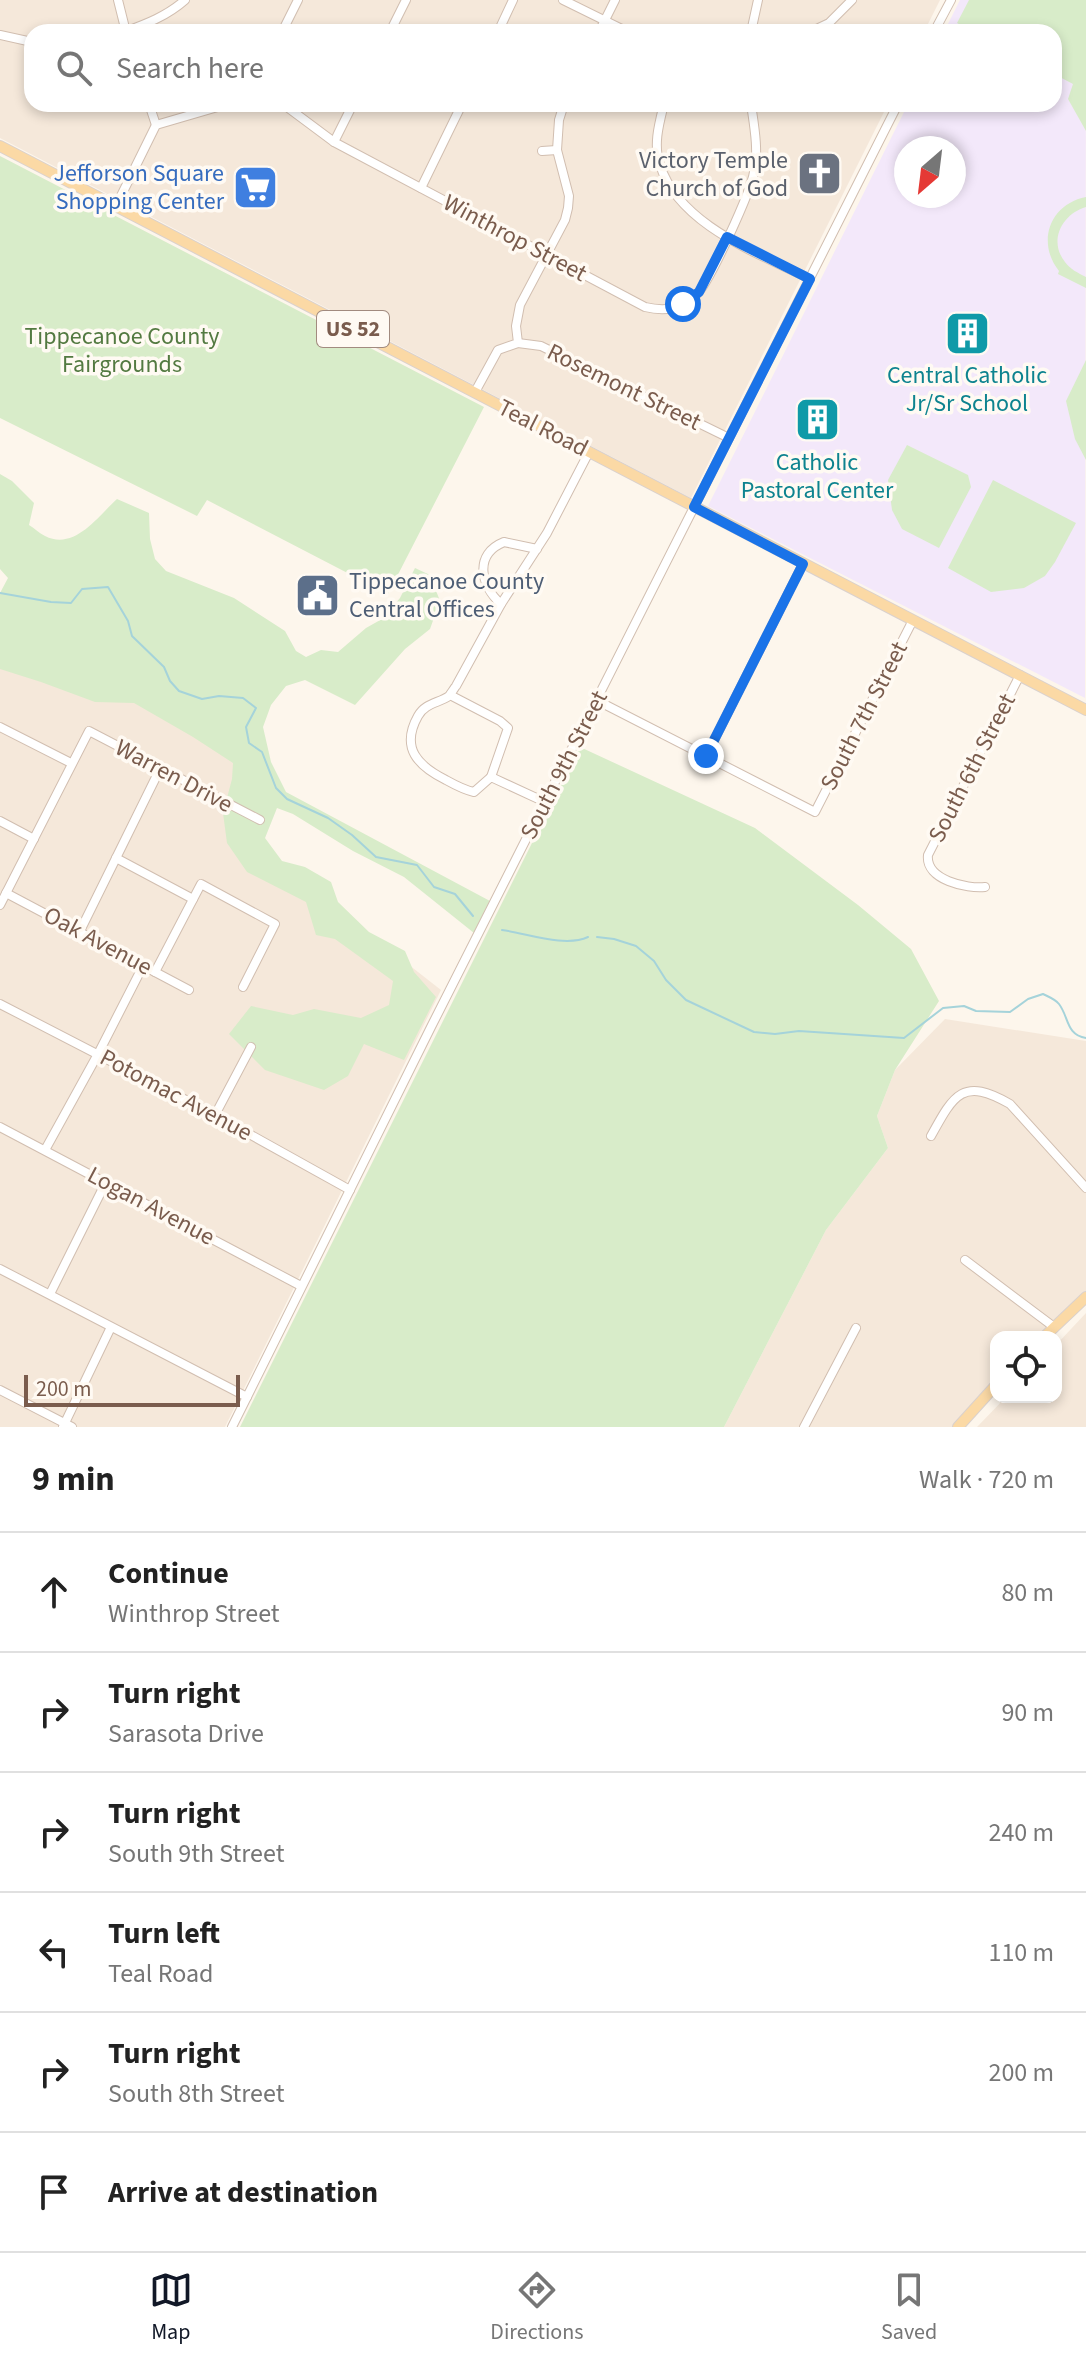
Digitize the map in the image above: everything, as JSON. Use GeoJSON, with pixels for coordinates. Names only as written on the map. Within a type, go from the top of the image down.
{"type":"FeatureCollection","features":[{"type":"Feature","properties":{"kind":"main road","name":"Teal Road"},"geometry":{"type":"LineString","coordinates":[[0,147],[1086,710]]}},
{"type":"Feature","properties":{"kind":"main road"},"geometry":{"type":"LineString","coordinates":[[1050,1331],[1086,1297]]}},
{"type":"Feature","properties":{"kind":"main road"},"geometry":{"type":"LineString","coordinates":[[958,1427],[990,1392]]}},
{"type":"Feature","properties":{"kind":"street"},"geometry":{"type":"LineString","coordinates":[[118,0],[124,24]]}},
{"type":"Feature","properties":{"kind":"street"},"geometry":{"type":"LineString","coordinates":[[146,24],[174,10],[185,0]]}},
{"type":"Feature","properties":{"kind":"street"},"geometry":{"type":"LineString","coordinates":[[286,24],[298,0]]}},
{"type":"Feature","properties":{"kind":"street"},"geometry":{"type":"LineString","coordinates":[[394,24],[406,0]]}},
{"type":"Feature","properties":{"kind":"street"},"geometry":{"type":"LineString","coordinates":[[502,24],[513,0]]}},
{"type":"Feature","properties":{"kind":"street"},"geometry":{"type":"LineString","coordinates":[[563,0],[611,24]]}},
{"type":"Feature","properties":{"kind":"street"},"geometry":{"type":"LineString","coordinates":[[603,24],[615,0]]}},
{"type":"Feature","properties":{"kind":"street"},"geometry":{"type":"LineString","coordinates":[[753,24],[758,0]]}},
{"type":"Feature","properties":{"kind":"street"},"geometry":{"type":"LineString","coordinates":[[827,24],[852,0]]}},
{"type":"Feature","properties":{"kind":"street"},"geometry":{"type":"LineString","coordinates":[[938,24],[951,0]]}},
{"type":"Feature","properties":{"kind":"street"},"geometry":{"type":"LineString","coordinates":[[0,35],[24,40]]}},
{"type":"Feature","properties":{"kind":"street"},"geometry":{"type":"LineString","coordinates":[[116,206],[156,125],[152,112]]}},
{"type":"Feature","properties":{"kind":"street"},"geometry":{"type":"LineString","coordinates":[[156,125],[201,112]]}},
{"type":"Feature","properties":{"kind":"street","name":"Winthrop Street"},"geometry":{"type":"LineString","coordinates":[[294,112],[334,142],[645,307],[662,311],[683,304],[699,292],[727,237]]}},
{"type":"Feature","properties":{"kind":"street"},"geometry":{"type":"LineString","coordinates":[[334,142],[349,112]]}},
{"type":"Feature","properties":{"kind":"street"},"geometry":{"type":"LineString","coordinates":[[421,188],[458,112]]}},
{"type":"Feature","properties":{"kind":"street"},"geometry":{"type":"LineString","coordinates":[[475,392],[498,350],[518,343],[516,326],[520,305],[565,220],[569,196],[557,150],[562,112]]}},
{"type":"Feature","properties":{"kind":"street"},"geometry":{"type":"LineString","coordinates":[[662,112],[657,133],[659,165],[676,196],[693,215],[727,237],[810,279]]}},
{"type":"Feature","properties":{"kind":"street"},"geometry":{"type":"LineString","coordinates":[[727,237],[755,171],[752,112]]}},
{"type":"Feature","properties":{"kind":"street","name":"South 9th Street"},"geometry":{"type":"LineString","coordinates":[[232,1427],[894,112]]}},
{"type":"Feature","properties":{"kind":"street"},"geometry":{"type":"LineString","coordinates":[[542,151],[557,150]]}},
{"type":"Feature","properties":{"kind":"street","name":"Rosemont Street"},"geometry":{"type":"LineString","coordinates":[[518,343],[541,346],[729,438]]}},
{"type":"Feature","properties":{"kind":"street"},"geometry":{"type":"LineString","coordinates":[[450,695],[508,728],[491,777],[474,792],[423,767],[417,759],[411,736],[418,715],[425,707],[450,695],[501,604],[537,549],[589,452]]}},
{"type":"Feature","properties":{"kind":"street"},"geometry":{"type":"LineString","coordinates":[[501,604],[488,589],[483,564],[488,551],[504,542],[537,549]]}},
{"type":"Feature","properties":{"kind":"street"},"geometry":{"type":"LineString","coordinates":[[596,700],[706,756],[803,564]]}},
{"type":"Feature","properties":{"kind":"street","name":"South 7th Street"},"geometry":{"type":"LineString","coordinates":[[706,756],[815,812],[913,620]]}},
{"type":"Feature","properties":{"kind":"street","name":"South 6th Street"},"geometry":{"type":"LineString","coordinates":[[985,887],[958,885],[938,875],[927,862],[1020,675]]}},
{"type":"Feature","properties":{"kind":"street"},"geometry":{"type":"LineString","coordinates":[[0,727],[71,763],[0,905]]}},
{"type":"Feature","properties":{"kind":"street","name":"Warren Drive"},"geometry":{"type":"LineString","coordinates":[[71,763],[89,731],[260,820]]}},
{"type":"Feature","properties":{"kind":"street"},"geometry":{"type":"LineString","coordinates":[[80,931],[160,769]]}},
{"type":"Feature","properties":{"kind":"street"},"geometry":{"type":"LineString","coordinates":[[491,777],[545,802]]}},
{"type":"Feature","properties":{"kind":"street"},"geometry":{"type":"LineString","coordinates":[[0,821],[34,839]]}},
{"type":"Feature","properties":{"kind":"street"},"geometry":{"type":"LineString","coordinates":[[116,858],[193,899]]}},
{"type":"Feature","properties":{"kind":"street"},"geometry":{"type":"LineString","coordinates":[[155,972],[201,884],[275,924],[243,987]]}},
{"type":"Feature","properties":{"kind":"street","name":"Oak Avenue"},"geometry":{"type":"LineString","coordinates":[[6,893],[189,990]]}},
{"type":"Feature","properties":{"kind":"street"},"geometry":{"type":"LineString","coordinates":[[45,1150],[143,966]]}},
{"type":"Feature","properties":{"kind":"street","name":"Potomac Avenue"},"geometry":{"type":"LineString","coordinates":[[0,1004],[215,1115],[350,1190]]}},
{"type":"Feature","properties":{"kind":"street"},"geometry":{"type":"LineString","coordinates":[[215,1115],[251,1047]]}},
{"type":"Feature","properties":{"kind":"street"},"geometry":{"type":"LineString","coordinates":[[931,1136],[955,1098],[966,1091],[978,1090],[994,1095],[1010,1104],[1086,1188]]}},
{"type":"Feature","properties":{"kind":"street","name":"Logan Avenue"},"geometry":{"type":"LineString","coordinates":[[0,1127],[301,1286]]}},
{"type":"Feature","properties":{"kind":"street"},"geometry":{"type":"LineString","coordinates":[[50,1294],[106,1182]]}},
{"type":"Feature","properties":{"kind":"street"},"geometry":{"type":"LineString","coordinates":[[965,1260],[1054,1327]]}},
{"type":"Feature","properties":{"kind":"street"},"geometry":{"type":"LineString","coordinates":[[0,1269],[247,1397]]}},
{"type":"Feature","properties":{"kind":"street"},"geometry":{"type":"LineString","coordinates":[[0,1390],[67,1426],[111,1327]]}},
{"type":"Feature","properties":{"kind":"street"},"geometry":{"type":"LineString","coordinates":[[804,1427],[856,1328]]}},
{"type":"Feature","properties":{"kind":"shaded area"},"geometry":{"type":"Polygon","coordinates":[[[0,0],[940,0],[928,24],[24,24],[24,112],[884,112],[691,498],[0,138],[0,0]]]}},
{"type":"Feature","properties":{"kind":"shaded area"},"geometry":{"type":"Polygon","coordinates":[[[960,0],[1086,0],[1085,698],[708,506],[904,112],[1062,112],[1062,24],[948,24],[960,0]]]}},
{"type":"Feature","properties":{"kind":"shaded area"},"geometry":{"type":"Polygon","coordinates":[[[0,650],[136,686],[250,752],[257,846],[441,990],[225,1427],[0,1427],[0,650]]]}},
{"type":"Feature","properties":{"kind":"shaded area"},"geometry":{"type":"Polygon","coordinates":[[[945,1019],[1086,1041],[1086,1294],[1049,1331],[990,1331],[990,1390],[952,1427],[724,1427],[826,1230],[888,1148],[877,1116],[895,1070],[945,1019]]]}},
{"type":"Feature","properties":{"kind":"shaded area"},"geometry":{"type":"Polygon","coordinates":[[[1086,1313],[1086,1427],[977,1427],[1000,1403],[1062,1403],[1062,1339],[1086,1313]]]}},
{"type":"Feature","properties":{"kind":"green space"},"geometry":{"type":"Polygon","coordinates":[[[969,0],[1086,0],[1086,131],[1068,99],[1073,84],[1062,78],[1062,24],[957,23],[969,0]]]}},
{"type":"Feature","properties":{"kind":"green space","name":"Tippecanoe County Fairgrounds"},"geometry":{"type":"Polygon","coordinates":[[[0,156],[484,407],[388,594],[207,500],[197,516],[0,418],[0,156]]]}},
{"type":"Feature","properties":{"kind":"green space"},"geometry":{"type":"Polygon","coordinates":[[[1086,197],[1086,207],[1070,216],[1060,229],[1058,246],[1067,264],[1086,277],[1086,288],[1058,274],[1048,248],[1048,237],[1050,226],[1063,207],[1086,197]]]}},
{"type":"Feature","properties":{"kind":"green space"},"geometry":{"type":"Polygon","coordinates":[[[1086,360],[1086,460],[1075,439],[1066,401],[1086,360]]]}},
{"type":"Feature","properties":{"kind":"green space"},"geometry":{"type":"Polygon","coordinates":[[[907,445],[968,475],[971,487],[939,548],[902,529],[892,510],[888,480],[907,445]]]}},
{"type":"Feature","properties":{"kind":"green space"},"geometry":{"type":"Polygon","coordinates":[[[0,474],[12,481],[34,503],[29,525],[45,536],[56,539],[66,539],[85,530],[117,499],[149,513],[155,559],[166,571],[234,598],[285,631],[296,651],[306,657],[321,650],[338,652],[366,628],[382,619],[400,598],[415,568],[430,575],[440,601],[430,629],[405,649],[355,705],[305,680],[286,686],[271,705],[263,727],[271,762],[286,792],[490,901],[474,933],[404,877],[277,808],[265,838],[282,861],[305,867],[331,882],[338,902],[369,932],[405,951],[414,972],[436,997],[404,1060],[364,1044],[348,1076],[324,1090],[265,1070],[229,1034],[251,1006],[293,1015],[314,1009],[361,1018],[389,1005],[393,981],[335,939],[316,935],[306,902],[247,872],[227,843],[223,813],[233,763],[134,703],[95,702],[0,669],[0,593],[8,578],[0,569],[0,474]]]}},
{"type":"Feature","properties":{"kind":"green space"},"geometry":{"type":"Polygon","coordinates":[[[993,480],[1076,523],[1045,576],[1024,588],[991,592],[948,568],[993,480]]]}},
{"type":"Feature","properties":{"kind":"green space"},"geometry":{"type":"Polygon","coordinates":[[[580,747],[755,828],[911,949],[939,1001],[895,1070],[877,1116],[888,1148],[826,1230],[724,1427],[240,1427],[580,747]]]}},
{"type":"Feature","properties":{"kind":"waterway"},"geometry":{"type":"LineString","coordinates":[[0,593],[71,603],[82,589],[108,587],[128,621],[132,636],[164,667],[179,691],[202,699],[219,696],[243,698],[256,708],[246,727],[249,743],[262,752],[276,788],[287,799],[328,818],[376,857],[417,865],[434,887],[455,894],[473,916]]}},
{"type":"Feature","properties":{"kind":"waterway"},"geometry":{"type":"LineString","coordinates":[[502,930],[568,941],[588,937]]}},
{"type":"Feature","properties":{"kind":"waterway"},"geometry":{"type":"LineString","coordinates":[[597,937],[636,946],[654,961],[666,980],[686,1000],[754,1032],[775,1034],[799,1031],[904,1038],[943,1008],[964,1006],[976,1011],[1010,1012],[1028,999],[1043,994],[1059,1004],[1075,1033],[1086,1038]]}},
{"type":"Feature","properties":{"kind":"place","name":"Victory Temple Church of God"},"geometry":{"type":"Point","coordinates":[819,174]}},
{"type":"Feature","properties":{"kind":"place","name":"Jefforson Square Shopping Center"},"geometry":{"type":"Point","coordinates":[255,187]}},
{"type":"Feature","properties":{"kind":"place","name":"Central Catholic Jr/Sr School"},"geometry":{"type":"Point","coordinates":[967,333]}},
{"type":"Feature","properties":{"kind":"place","name":"Catholic Pastoral Center"},"geometry":{"type":"Point","coordinates":[817,420]}},
{"type":"Feature","properties":{"kind":"place","name":"Tippecanoe County Central Offices"},"geometry":{"type":"Point","coordinates":[318,595]}},
{"type":"Feature","properties":{"kind":"route"},"geometry":{"type":"LineString","coordinates":[[683,304],[699,292],[727,237],[810,279],[694,507],[803,564],[706,756]]}}]}
